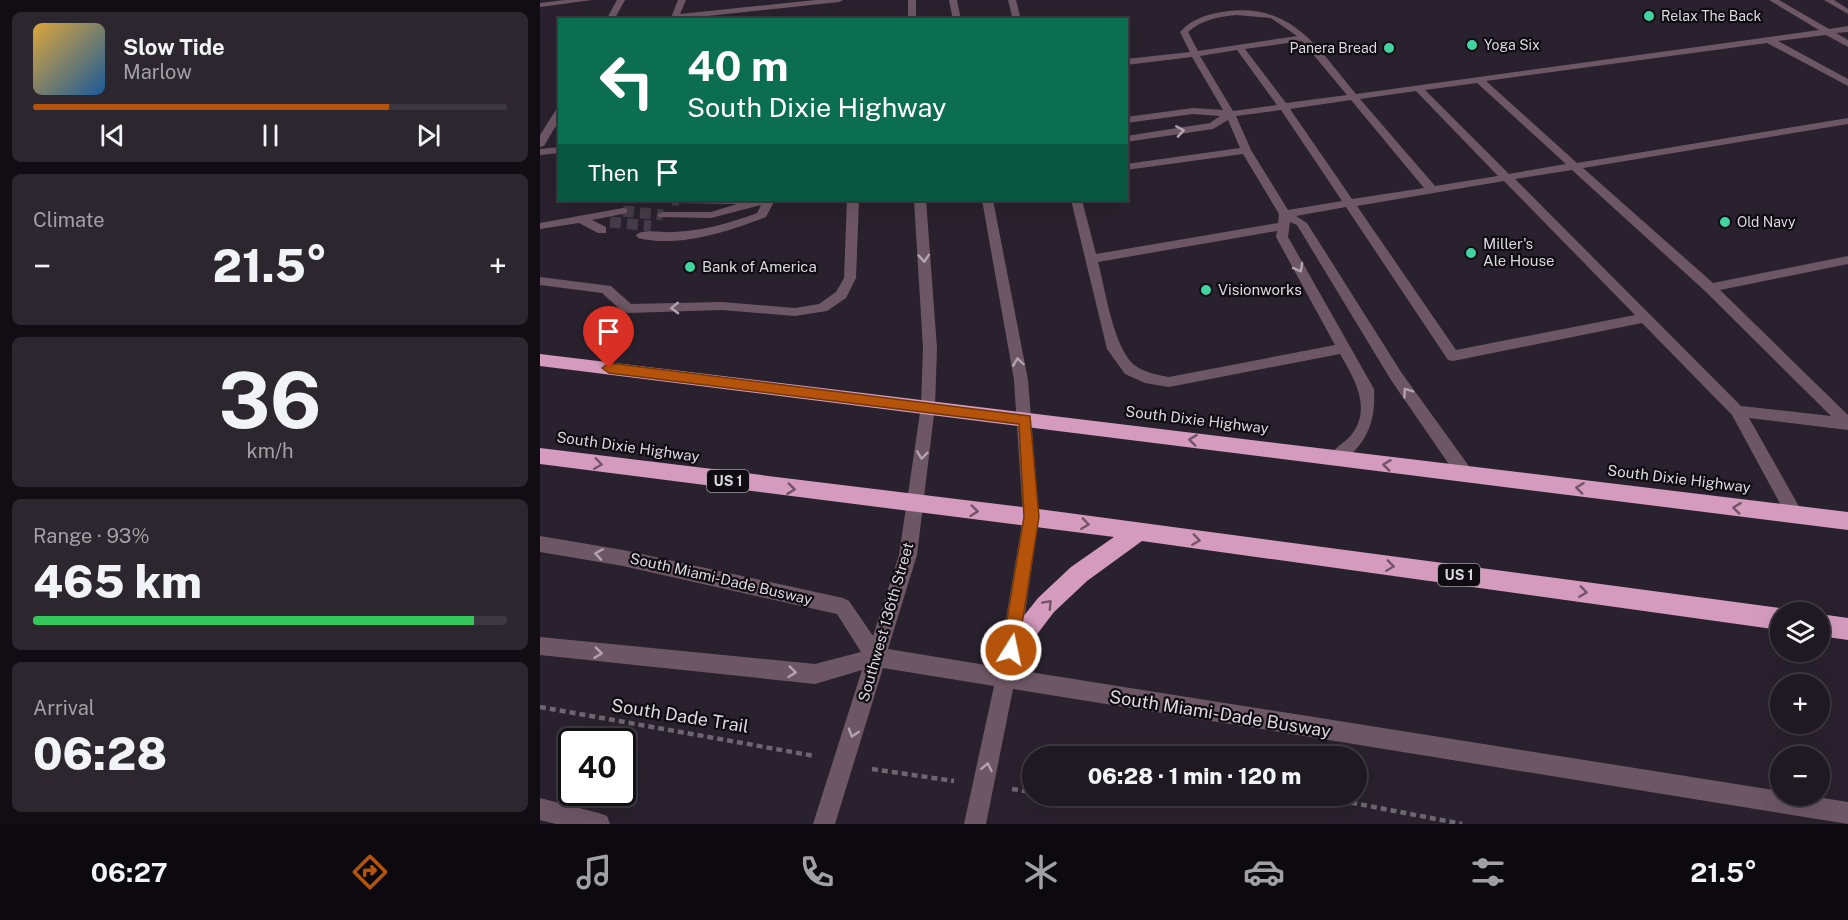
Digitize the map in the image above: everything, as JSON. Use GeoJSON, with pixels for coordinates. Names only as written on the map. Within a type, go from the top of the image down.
{"type":"FeatureCollection","features":[{"type":"Feature","properties":{"kind":"highway","name":"South Dixie Highway"},"geometry":{"type":"LineString","coordinates":[[540,360],[1848,521]]}},
{"type":"Feature","properties":{"kind":"highway","name":"South Dixie Highway"},"geometry":{"type":"LineString","coordinates":[[540,456],[916,505],[1032,517],[1770,618]]}},
{"type":"Feature","properties":{"kind":"highway"},"geometry":{"type":"LineString","coordinates":[[1011,650],[1046,605],[1079,574],[1138,532]]}},
{"type":"Feature","properties":{"kind":"highway"},"geometry":{"type":"LineString","coordinates":[[1830,626],[1848,628]]}},
{"type":"Feature","properties":{"kind":"street"},"geometry":{"type":"LineString","coordinates":[[540,5],[588,0]]}},
{"type":"Feature","properties":{"kind":"street"},"geometry":{"type":"LineString","coordinates":[[611,18],[621,0]]}},
{"type":"Feature","properties":{"kind":"street"},"geometry":{"type":"LineString","coordinates":[[682,0],[675,18],[839,0]]}},
{"type":"Feature","properties":{"kind":"street"},"geometry":{"type":"LineString","coordinates":[[912,0],[912,18]]}},
{"type":"Feature","properties":{"kind":"street"},"geometry":{"type":"LineString","coordinates":[[953,0],[957,18]]}},
{"type":"Feature","properties":{"kind":"street"},"geometry":{"type":"LineString","coordinates":[[1012,0],[1016,18]]}},
{"type":"Feature","properties":{"kind":"street"},"geometry":{"type":"LineString","coordinates":[[1773,0],[1848,44]]}},
{"type":"Feature","properties":{"kind":"street"},"geometry":{"type":"LineString","coordinates":[[1828,0],[1848,12]]}},
{"type":"Feature","properties":{"kind":"street"},"geometry":{"type":"LineString","coordinates":[[1336,458],[1358,442],[1368,413],[1367,389],[1282,237],[1284,220],[1246,150],[1230,114],[1184,32],[1190,24],[1220,16],[1269,15],[1288,24],[1304,38],[1433,191]]}},
{"type":"Feature","properties":{"kind":"street"},"geometry":{"type":"LineString","coordinates":[[1128,120],[1192,111],[1230,114],[1848,29]]}},
{"type":"Feature","properties":{"kind":"street"},"geometry":{"type":"LineString","coordinates":[[1128,62],[1304,38]]}},
{"type":"Feature","properties":{"kind":"street"},"geometry":{"type":"LineString","coordinates":[[1767,39],[1848,83]]}},
{"type":"Feature","properties":{"kind":"street"},"geometry":{"type":"LineString","coordinates":[[1240,48],[1283,106],[1453,356],[1645,318]]}},
{"type":"Feature","properties":{"kind":"street"},"geometry":{"type":"LineString","coordinates":[[1478,80],[1710,288],[1848,424]]}},
{"type":"Feature","properties":{"kind":"street"},"geometry":{"type":"LineString","coordinates":[[1418,88],[1737,411],[1795,515]]}},
{"type":"Feature","properties":{"kind":"street"},"geometry":{"type":"LineString","coordinates":[[540,144],[558,113]]}},
{"type":"Feature","properties":{"kind":"street"},"geometry":{"type":"LineString","coordinates":[[1128,139],[1213,126],[1230,114]]}},
{"type":"Feature","properties":{"kind":"street"},"geometry":{"type":"LineString","coordinates":[[1091,259],[1284,220],[1348,204],[1848,121]]}},
{"type":"Feature","properties":{"kind":"street"},"geometry":{"type":"LineString","coordinates":[[540,152],[558,150]]}},
{"type":"Feature","properties":{"kind":"street"},"geometry":{"type":"LineString","coordinates":[[1128,167],[1246,150]]}},
{"type":"Feature","properties":{"kind":"street"},"geometry":{"type":"LineString","coordinates":[[579,218],[615,201]]}},
{"type":"Feature","properties":{"kind":"street"},"geometry":{"type":"LineString","coordinates":[[663,215],[711,215],[764,201]]}},
{"type":"Feature","properties":{"kind":"street"},"geometry":{"type":"LineString","coordinates":[[647,230],[685,235],[734,225],[762,215],[768,201]]}},
{"type":"Feature","properties":{"kind":"street"},"geometry":{"type":"LineString","coordinates":[[540,281],[606,289],[628,309],[722,306],[807,312],[836,301],[850,278],[853,201]]}},
{"type":"Feature","properties":{"kind":"street","name":"Southwest 136th Street"},"geometry":{"type":"LineString","coordinates":[[824,824],[908,555],[916,505],[928,406],[930,348],[920,201]]}},
{"type":"Feature","properties":{"kind":"street"},"geometry":{"type":"LineString","coordinates":[[975,824],[1011,650],[1032,517],[1026,420],[1014,330],[988,201]]}},
{"type":"Feature","properties":{"kind":"street"},"geometry":{"type":"LineString","coordinates":[[1076,201],[1114,349],[1130,370],[1150,379],[1169,382],[1344,348]]}},
{"type":"Feature","properties":{"kind":"street"},"geometry":{"type":"LineString","coordinates":[[541,227],[623,211]]}},
{"type":"Feature","properties":{"kind":"street"},"geometry":{"type":"LineString","coordinates":[[579,218],[606,226]]}},
{"type":"Feature","properties":{"kind":"street"},"geometry":{"type":"LineString","coordinates":[[1284,220],[1301,223],[1396,376],[1465,474]]}},
{"type":"Feature","properties":{"kind":"street"},"geometry":{"type":"LineString","coordinates":[[1710,288],[1848,260]]}},
{"type":"Feature","properties":{"kind":"street"},"geometry":{"type":"LineString","coordinates":[[1737,411],[1848,424]]}},
{"type":"Feature","properties":{"kind":"street","name":"South Miami-Dade Busway"},"geometry":{"type":"LineString","coordinates":[[540,544],[623,558],[843,607],[876,657]]}},
{"type":"Feature","properties":{"kind":"street","name":"South Miami-Dade Busway"},"geometry":{"type":"LineString","coordinates":[[540,646],[815,674],[876,657],[1848,813]]}},
{"type":"Feature","properties":{"kind":"street"},"geometry":{"type":"LineString","coordinates":[[540,810],[599,824]]}},
{"type":"Feature","properties":{"kind":"path","name":"South Dade Trail"},"geometry":{"type":"LineString","coordinates":[[540,707],[815,756]]}},
{"type":"Feature","properties":{"kind":"path"},"geometry":{"type":"LineString","coordinates":[[874,769],[897,772]]}},
{"type":"Feature","properties":{"kind":"path"},"geometry":{"type":"LineString","coordinates":[[1367,806],[1462,824]]}},
{"type":"Feature","properties":{"kind":"tunnel"},"geometry":{"type":"LineString","coordinates":[[623,211],[663,215]]}},
{"type":"Feature","properties":{"kind":"tunnel"},"geometry":{"type":"LineString","coordinates":[[610,222],[651,226]]}},
{"type":"Feature","properties":{"kind":"place","name":"Relax The Back"},"geometry":{"type":"Point","coordinates":[1649,16]}},
{"type":"Feature","properties":{"kind":"place","name":"Yoga Six"},"geometry":{"type":"Point","coordinates":[1472,45]}},
{"type":"Feature","properties":{"kind":"place","name":"Panera Bread"},"geometry":{"type":"Point","coordinates":[1389,48]}},
{"type":"Feature","properties":{"kind":"place","name":"Old Navy"},"geometry":{"type":"Point","coordinates":[1725,222]}},
{"type":"Feature","properties":{"kind":"place","name":"Miller's Ale House"},"geometry":{"type":"Point","coordinates":[1471,253]}},
{"type":"Feature","properties":{"kind":"place","name":"Bank of America"},"geometry":{"type":"Point","coordinates":[690,267]}},
{"type":"Feature","properties":{"kind":"place","name":"Visionworks"},"geometry":{"type":"Point","coordinates":[1206,290]}},
{"type":"Feature","properties":{"kind":"route"},"geometry":{"type":"LineString","coordinates":[[609,368],[1026,420],[1032,517],[1011,650]]}}]}
